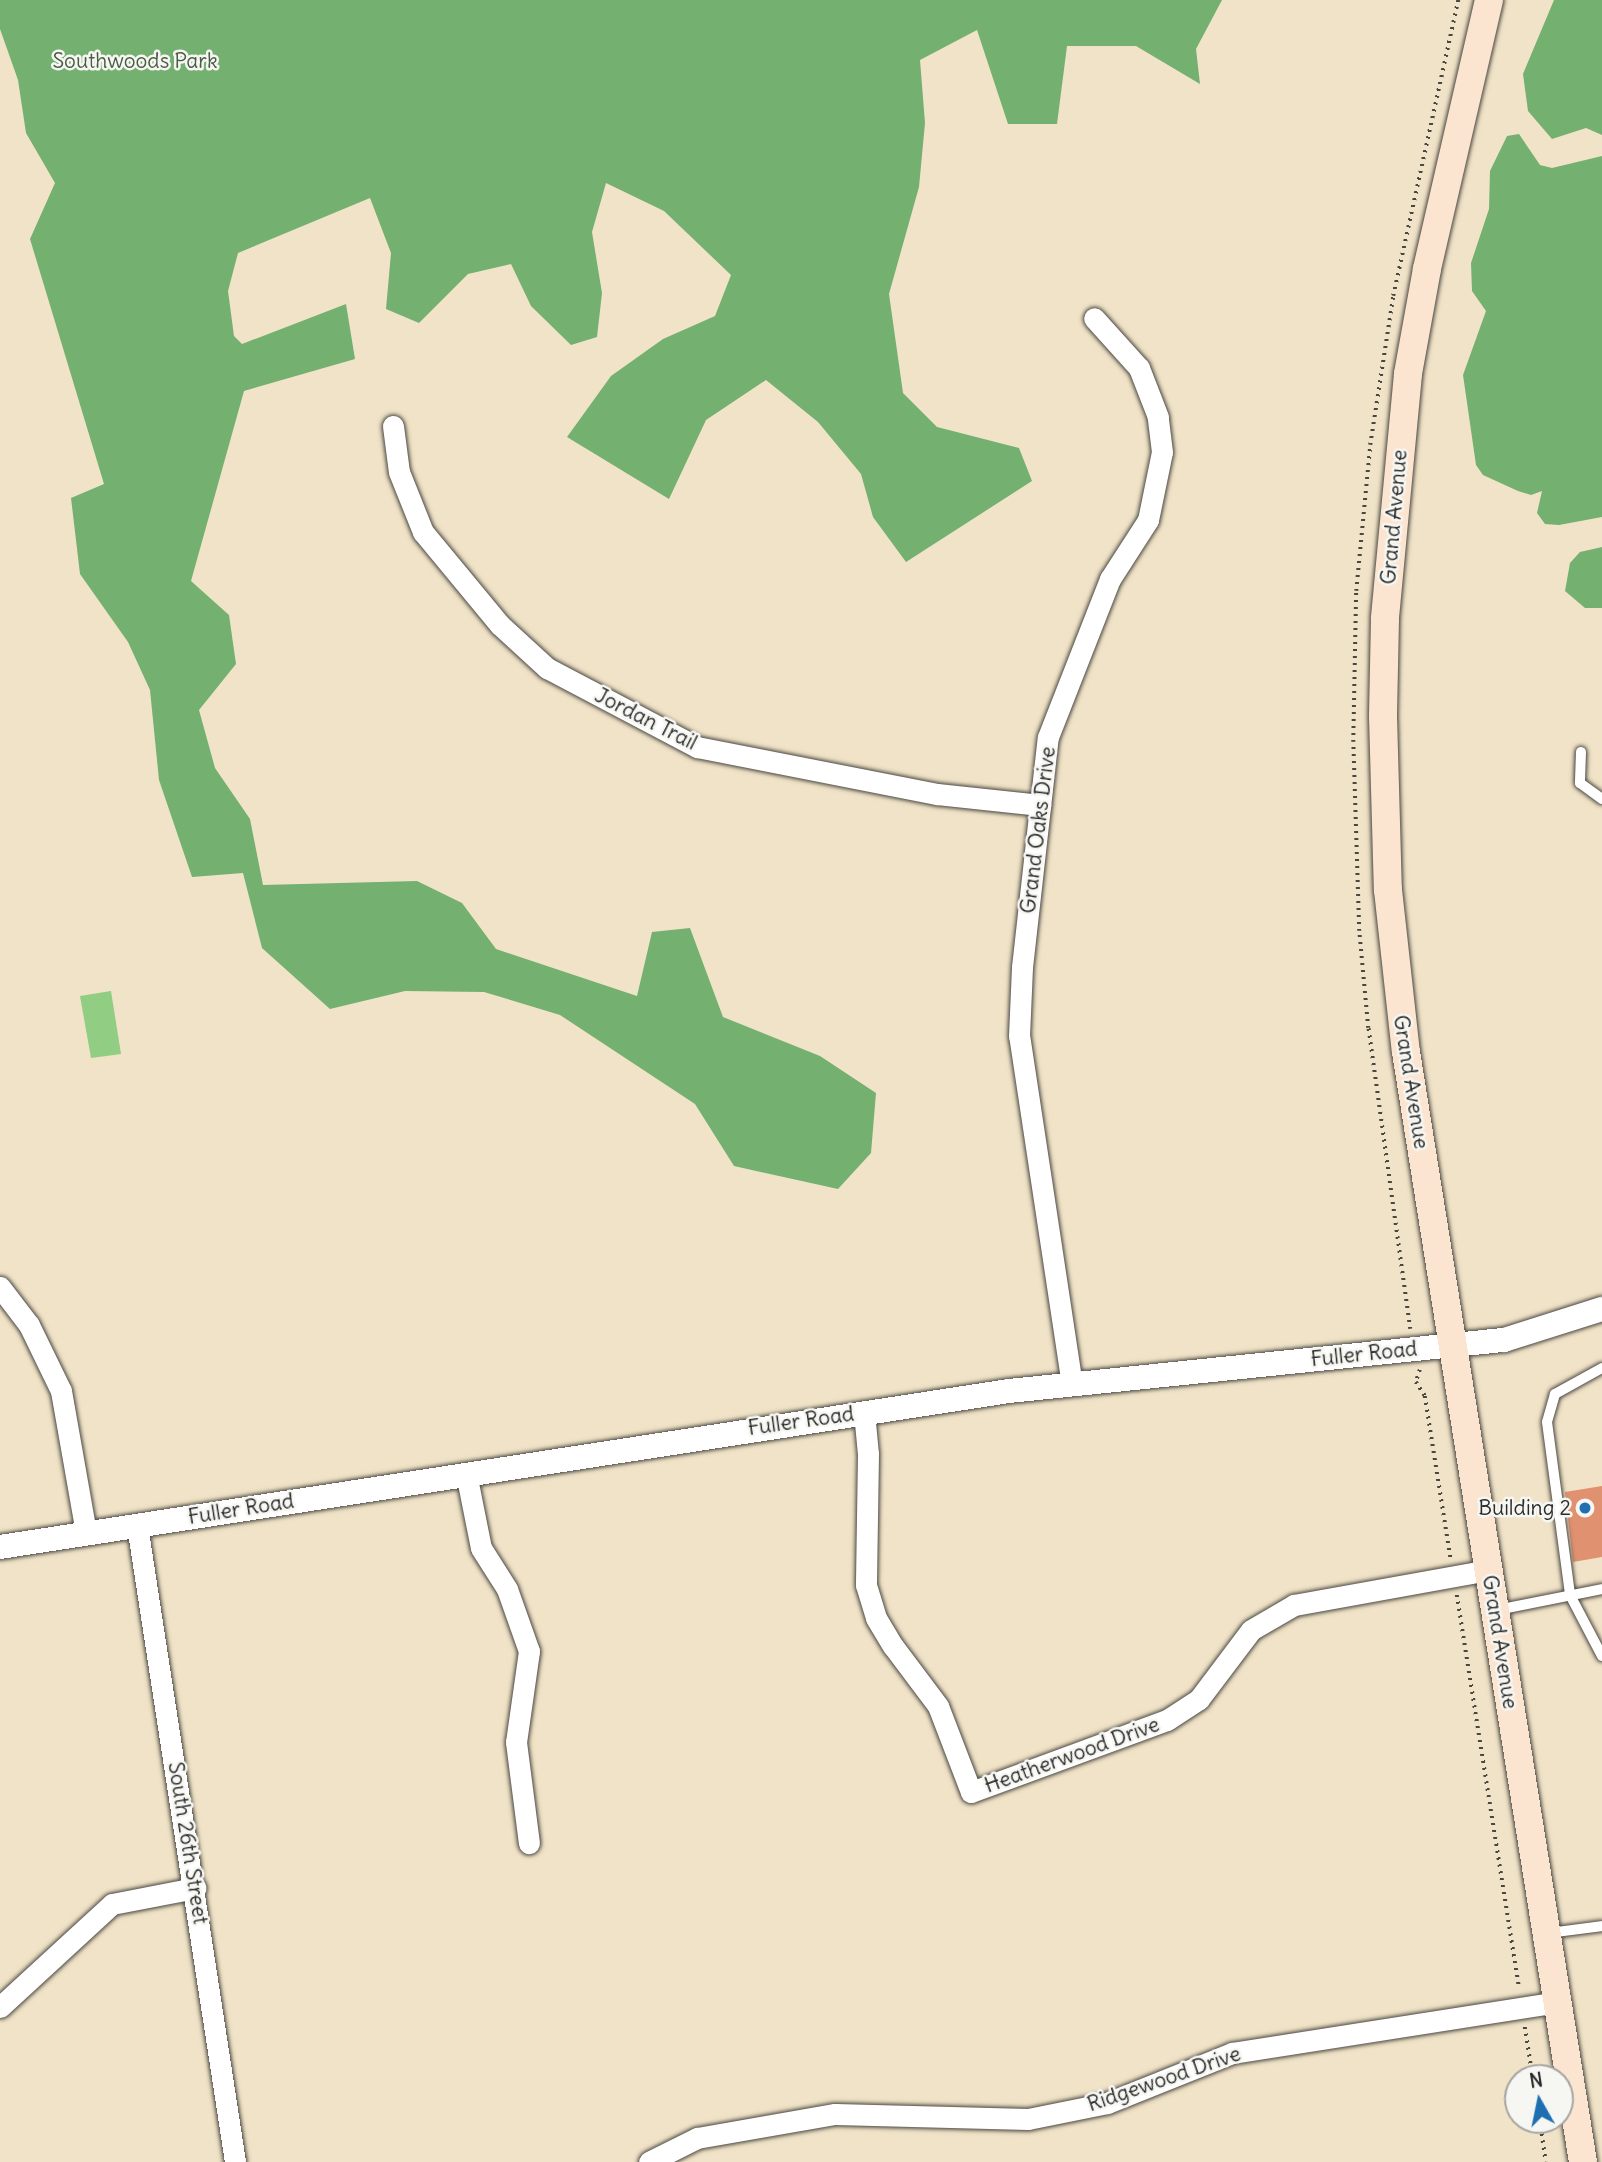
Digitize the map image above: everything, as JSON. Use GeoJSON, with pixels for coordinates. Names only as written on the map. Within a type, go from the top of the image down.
{"type":"FeatureCollection","features":[{"type":"Feature","properties":{"kind":"main road","name":"Grand Avenue"},"geometry":{"type":"LineString","coordinates":[[1489,0],[1436,231],[1408,374],[1385,633],[1388,890],[1406,1052],[1583,2162]]}},
{"type":"Feature","properties":{"kind":"street","name":"Grand Oaks Drive"},"geometry":{"type":"LineString","coordinates":[[1072,1385],[1018,1013],[1048,737],[1072,667],[1115,568],[1148,520],[1161,469],[1153,400],[1139,368],[1094,317]]}},
{"type":"Feature","properties":{"kind":"street","name":"Jordan Trail"},"geometry":{"type":"LineString","coordinates":[[393,426],[398,471],[424,532],[500,625],[547,668],[697,747],[937,794],[1040,805]]}},
{"type":"Feature","properties":{"kind":"street"},"geometry":{"type":"LineString","coordinates":[[0,1287],[29,1325],[61,1391],[86,1533]]}},
{"type":"Feature","properties":{"kind":"street","name":"Fuller Road"},"geometry":{"type":"LineString","coordinates":[[0,1547],[864,1412],[1072,1385],[1454,1345],[1535,1332],[1602,1309]]}},
{"type":"Feature","properties":{"kind":"street","name":"Heatherwood Drive"},"geometry":{"type":"LineString","coordinates":[[864,1412],[868,1454],[866,1585],[876,1618],[893,1647],[938,1706],[971,1792],[1167,1720],[1199,1699],[1251,1630],[1294,1605],[1489,1570]]}},
{"type":"Feature","properties":{"kind":"street"},"geometry":{"type":"LineString","coordinates":[[466,1473],[481,1548],[507,1589],[529,1651],[516,1742],[529,1843]]}},
{"type":"Feature","properties":{"kind":"street","name":"South 26th Street"},"geometry":{"type":"LineString","coordinates":[[137,1525],[195,1888],[235,2162]]}},
{"type":"Feature","properties":{"kind":"street"},"geometry":{"type":"LineString","coordinates":[[0,2007],[96,1914],[112,1904],[195,1888]]}},
{"type":"Feature","properties":{"kind":"street","name":"Ridgewood Drive"},"geometry":{"type":"LineString","coordinates":[[649,2162],[708,2136],[835,2114],[1028,2119],[1107,2103],[1232,2053],[1558,2003]]}},
{"type":"Feature","properties":{"kind":"lane"},"geometry":{"type":"LineString","coordinates":[[1581,752],[1580,783],[1602,799]]}},
{"type":"Feature","properties":{"kind":"lane"},"geometry":{"type":"LineString","coordinates":[[1602,1368],[1555,1394],[1547,1422],[1556,1521],[1570,1595],[1602,1656]]}},
{"type":"Feature","properties":{"kind":"lane"},"geometry":{"type":"LineString","coordinates":[[1495,1610],[1602,1589]]}},
{"type":"Feature","properties":{"kind":"lane"},"geometry":{"type":"LineString","coordinates":[[1547,1934],[1602,1926]]}},
{"type":"Feature","properties":{"kind":"path"},"geometry":{"type":"LineString","coordinates":[[1421,1375],[1416,1382],[1424,1396],[1519,1989]]}},
{"type":"Feature","properties":{"kind":"path"},"geometry":{"type":"LineString","coordinates":[[1524,2022],[1531,2064]]}},
{"type":"Feature","properties":{"kind":"path"},"geometry":{"type":"LineString","coordinates":[[1542,2134],[1546,2162]]}},
{"type":"Feature","properties":{"kind":"green space","name":"Southwoods Park"},"geometry":{"type":"Polygon","coordinates":[[[0,0],[1222,0],[1196,49],[1200,84],[1136,46],[1067,46],[1057,124],[1008,124],[977,30],[920,60],[925,123],[919,187],[889,294],[903,393],[937,427],[1019,448],[1032,481],[906,562],[873,517],[861,474],[818,422],[766,380],[706,420],[669,499],[567,437],[611,376],[663,339],[715,316],[731,275],[664,211],[606,183],[592,232],[602,293],[597,337],[571,345],[531,306],[511,264],[468,274],[419,323],[386,309],[391,253],[370,198],[238,253],[228,291],[234,336],[242,344],[346,304],[355,359],[244,391],[191,581],[229,615],[236,664],[199,710],[215,768],[250,819],[263,885],[417,881],[462,903],[496,949],[637,996],[652,932],[690,928],[723,1017],[820,1056],[876,1093],[871,1153],[838,1189],[734,1166],[695,1104],[560,1015],[484,992],[405,991],[330,1009],[262,948],[243,873],[192,877],[159,780],[150,690],[128,642],[80,574],[71,498],[104,484],[30,239],[55,183],[26,133],[18,80],[0,29],[0,0]]]}},
{"type":"Feature","properties":{"kind":"green space"},"geometry":{"type":"Polygon","coordinates":[[[1554,0],[1602,0],[1602,135],[1586,128],[1552,139],[1528,111],[1523,74],[1554,0]]]}},
{"type":"Feature","properties":{"kind":"green space"},"geometry":{"type":"Polygon","coordinates":[[[1519,134],[1540,165],[1552,168],[1602,156],[1602,517],[1559,525],[1545,524],[1537,513],[1542,491],[1531,495],[1518,491],[1483,475],[1476,465],[1463,375],[1486,311],[1472,291],[1471,263],[1489,209],[1490,171],[1507,136],[1519,134]]]}},
{"type":"Feature","properties":{"kind":"green space"},"geometry":{"type":"Polygon","coordinates":[[[1602,547],[1602,608],[1585,608],[1565,591],[1570,563],[1580,552],[1602,547]]]}},
{"type":"Feature","properties":{"kind":"green space"},"geometry":{"type":"Polygon","coordinates":[[[111,991],[121,1054],[91,1058],[80,996],[111,991]]]}},
{"type":"Feature","properties":{"kind":"building","name":"Building 2"},"geometry":{"type":"Polygon","coordinates":[[[1602,1486],[1602,1557],[1573,1562],[1565,1492],[1602,1486]]]}},
{"type":"Feature","properties":{"kind":"place","name":"Building 2"},"geometry":{"type":"Point","coordinates":[1585,1508]}}]}
